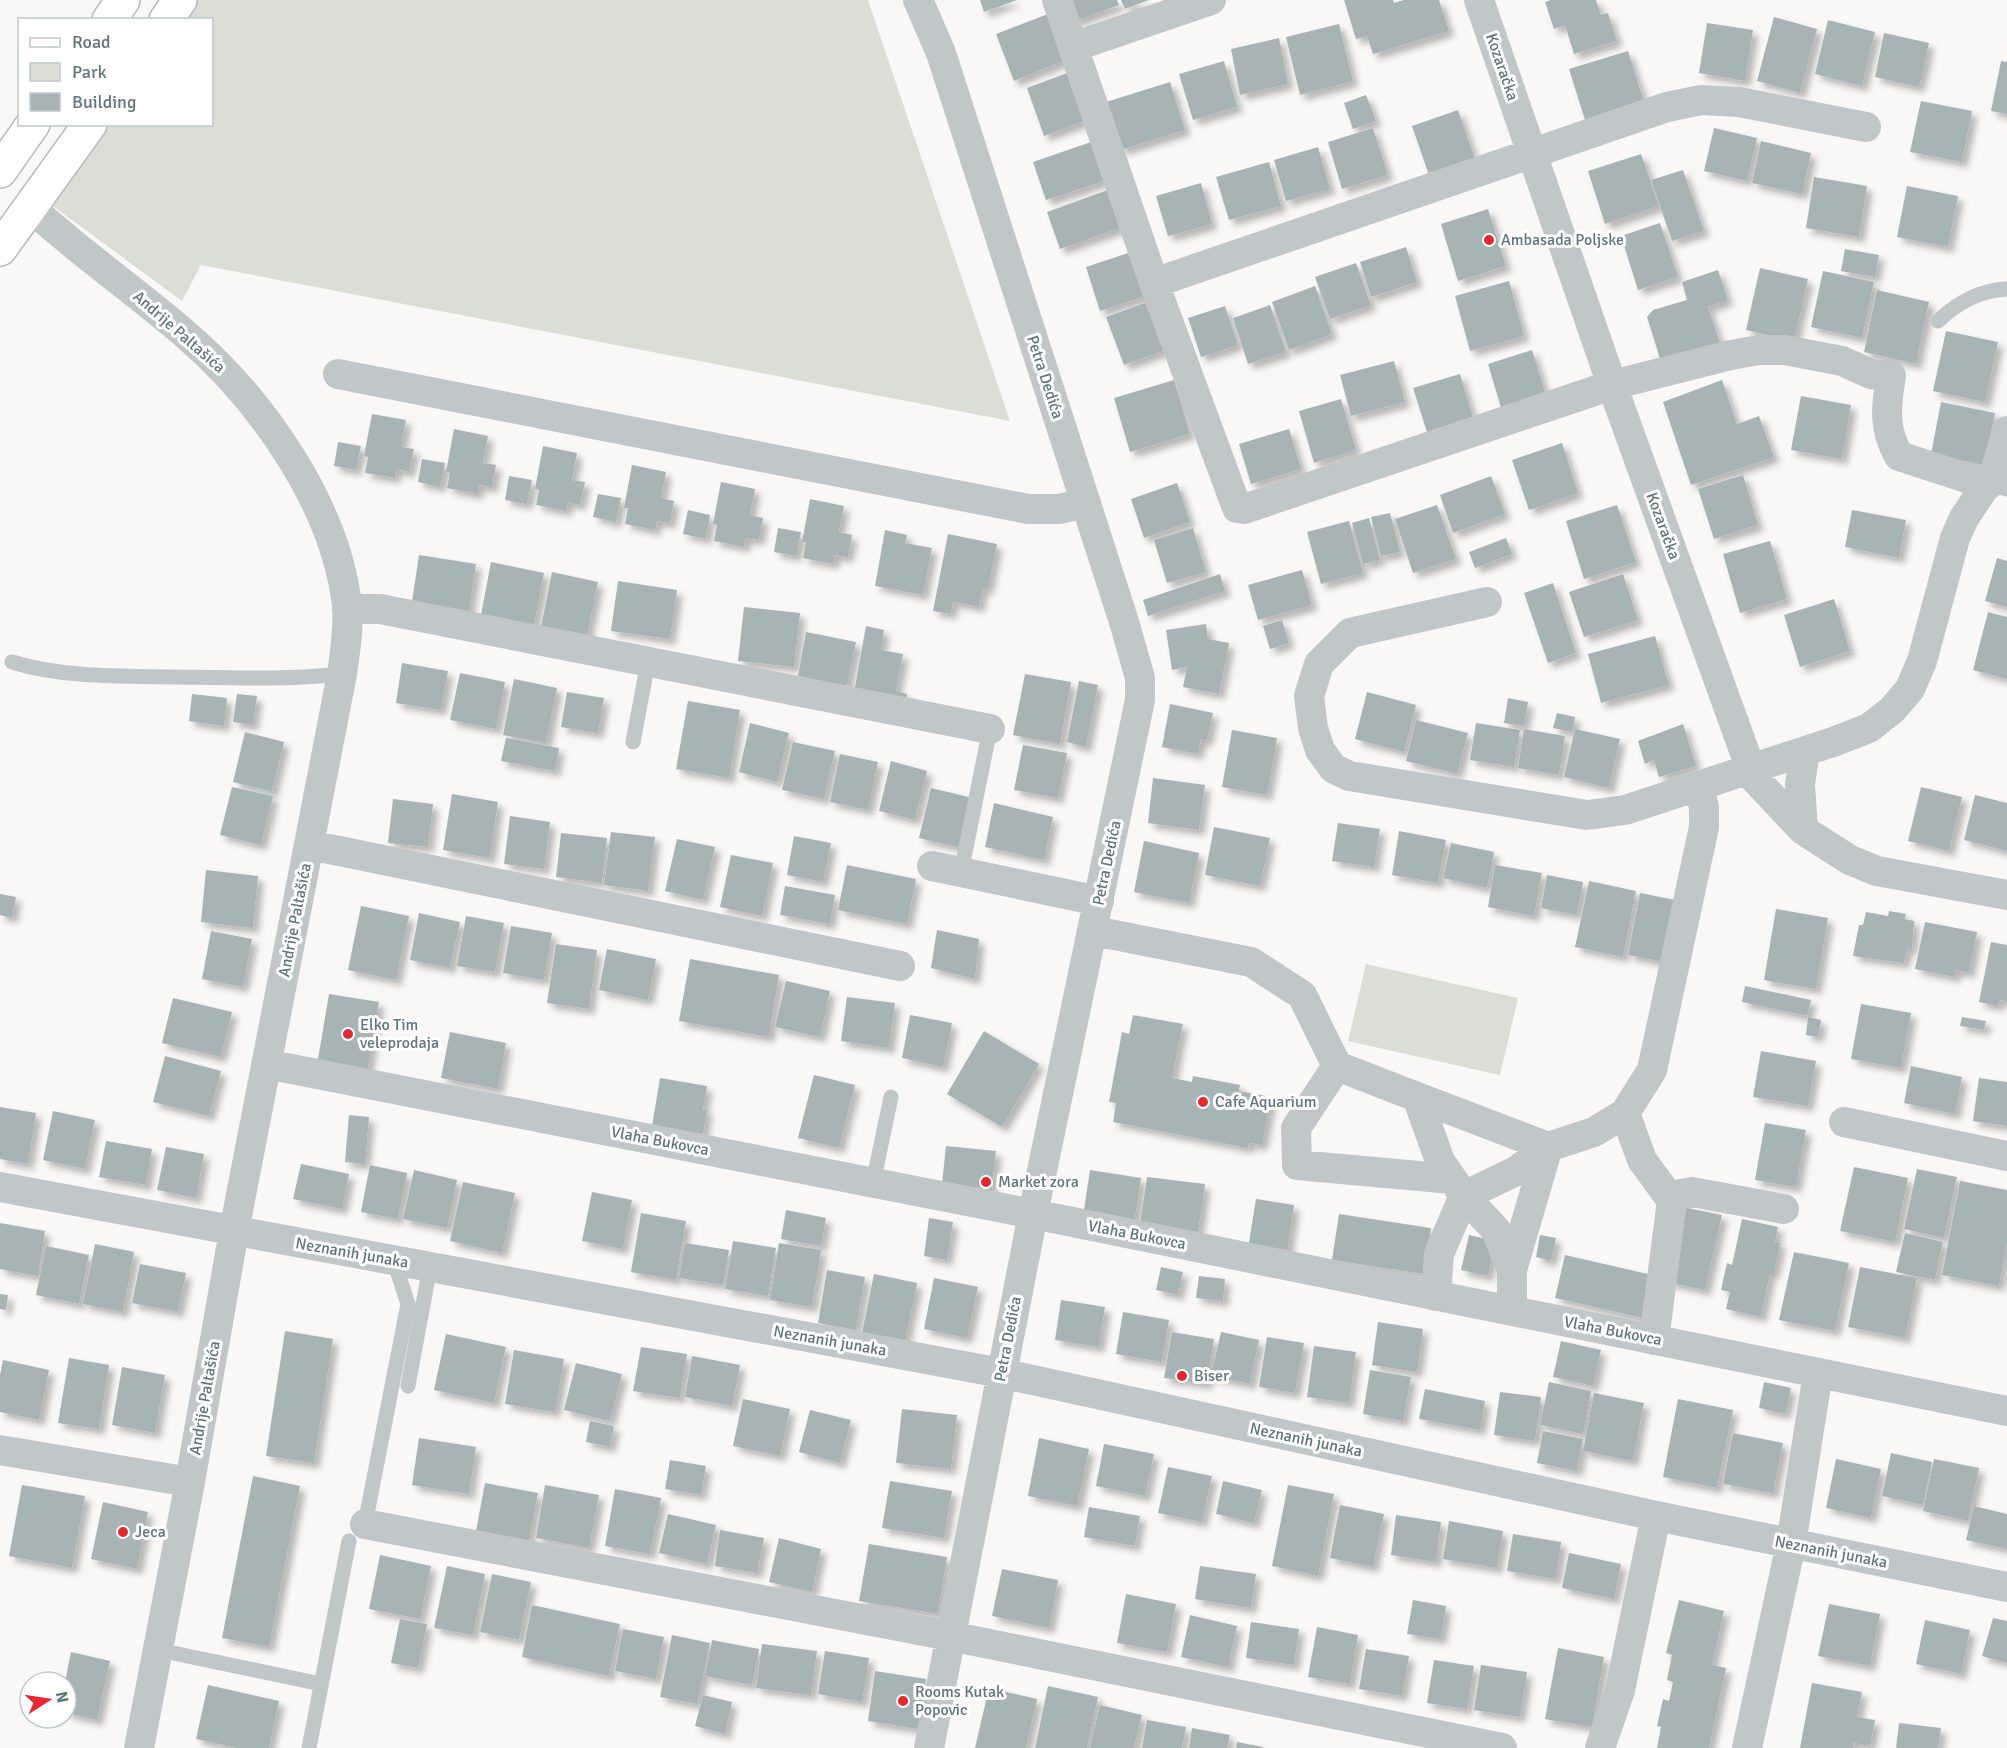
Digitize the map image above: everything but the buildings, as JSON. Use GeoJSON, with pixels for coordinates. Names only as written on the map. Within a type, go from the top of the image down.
{"type":"FeatureCollection","features":[{"type":"Feature","properties":{"kind":"main road"},"geometry":{"type":"LineString","coordinates":[[110,18],[123,0]]}},
{"type":"Feature","properties":{"kind":"main road"},"geometry":{"type":"LineString","coordinates":[[167,18],[180,0]]}},
{"type":"Feature","properties":{"kind":"main road"},"geometry":{"type":"LineString","coordinates":[[0,171],[32,126]]}},
{"type":"Feature","properties":{"kind":"main road"},"geometry":{"type":"LineString","coordinates":[[0,249],[89,126]]}},
{"type":"Feature","properties":{"kind":"street","name":"Petra Dedića"},"geometry":{"type":"LineString","coordinates":[[918,0],[941,53],[1140,678],[1137,720],[1033,1214],[929,1748]]}},
{"type":"Feature","properties":{"kind":"street"},"geometry":{"type":"LineString","coordinates":[[1057,0],[1154,283],[1237,508],[1244,509],[1612,385],[1759,350],[1785,350],[1842,361],[1871,374],[1891,376],[1885,414],[1890,441],[1899,456],[1998,487]]}},
{"type":"Feature","properties":{"kind":"street"},"geometry":{"type":"LineString","coordinates":[[1073,46],[1211,0]]}},
{"type":"Feature","properties":{"kind":"street","name":"Kozaračka"},"geometry":{"type":"LineString","coordinates":[[1479,0],[1612,385],[1749,769],[1762,789],[1803,830],[1832,850],[1877,870],[2007,896]]}},
{"type":"Feature","properties":{"kind":"street"},"geometry":{"type":"LineString","coordinates":[[1154,283],[1667,107],[1701,100],[1739,102],[1866,127]]}},
{"type":"Feature","properties":{"kind":"street","name":"Andrije Paltašića"},"geometry":{"type":"LineString","coordinates":[[30,207],[185,334],[249,400],[297,470],[322,517],[339,560],[347,609],[348,632],[342,674],[234,1231],[190,1482],[139,1748]]}},
{"type":"Feature","properties":{"kind":"street"},"geometry":{"type":"LineString","coordinates":[[338,374],[1028,509],[1059,509],[1086,503]]}},
{"type":"Feature","properties":{"kind":"street"},"geometry":{"type":"LineString","coordinates":[[1487,602],[1350,633],[1319,664],[1309,696],[1313,728],[1320,750],[1333,768],[1349,776],[1587,815],[1625,810],[1805,751],[1869,728],[1893,710],[1910,689],[1922,661],[1955,538],[1964,518],[1998,487],[2007,431]]}},
{"type":"Feature","properties":{"kind":"street"},"geometry":{"type":"LineString","coordinates":[[347,609],[380,609],[990,729]]}},
{"type":"Feature","properties":{"kind":"street"},"geometry":{"type":"LineString","coordinates":[[1803,830],[1800,784],[1805,751]]}},
{"type":"Feature","properties":{"kind":"street"},"geometry":{"type":"LineString","coordinates":[[1338,1066],[1296,1128],[1297,1165],[1458,1187],[1516,1171],[1548,1147],[1594,1132],[1625,1113],[1652,1070],[1704,827],[1704,807],[1698,786]]}},
{"type":"Feature","properties":{"kind":"street"},"geometry":{"type":"LineString","coordinates":[[310,845],[900,966]]}},
{"type":"Feature","properties":{"kind":"street"},"geometry":{"type":"LineString","coordinates":[[932,866],[1099,902]]}},
{"type":"Feature","properties":{"kind":"street"},"geometry":{"type":"LineString","coordinates":[[1094,931],[1251,962],[1302,995],[1338,1066],[1548,1147]]}},
{"type":"Feature","properties":{"kind":"street","name":"Vlaha Bukovca"},"geometry":{"type":"LineString","coordinates":[[266,1064],[1033,1214],[2007,1411]]}},
{"type":"Feature","properties":{"kind":"street"},"geometry":{"type":"LineString","coordinates":[[1417,1097],[1440,1161],[1458,1187],[1496,1230],[1512,1270]]}},
{"type":"Feature","properties":{"kind":"street"},"geometry":{"type":"LineString","coordinates":[[1625,1113],[1642,1160],[1672,1201],[1654,1340]]}},
{"type":"Feature","properties":{"kind":"street"},"geometry":{"type":"LineString","coordinates":[[1844,1122],[2007,1156]]}},
{"type":"Feature","properties":{"kind":"street"},"geometry":{"type":"LineString","coordinates":[[1512,1311],[1512,1270],[1548,1147]]}},
{"type":"Feature","properties":{"kind":"street","name":"Neznanih junaka"},"geometry":{"type":"LineString","coordinates":[[0,1187],[1001,1373],[1656,1516],[2007,1587]]}},
{"type":"Feature","properties":{"kind":"street"},"geometry":{"type":"LineString","coordinates":[[1436,1296],[1439,1254],[1458,1187]]}},
{"type":"Feature","properties":{"kind":"street"},"geometry":{"type":"LineString","coordinates":[[1672,1201],[1681,1194],[1692,1192],[1784,1209]]}},
{"type":"Feature","properties":{"kind":"street"},"geometry":{"type":"LineString","coordinates":[[1747,1748],[1791,1544],[1818,1373]]}},
{"type":"Feature","properties":{"kind":"street"},"geometry":{"type":"LineString","coordinates":[[0,1450],[190,1482]]}},
{"type":"Feature","properties":{"kind":"street"},"geometry":{"type":"LineString","coordinates":[[1600,1748],[1620,1690],[1656,1516]]}},
{"type":"Feature","properties":{"kind":"street"},"geometry":{"type":"LineString","coordinates":[[357,1532],[950,1636],[1503,1748]]}},
{"type":"Feature","properties":{"kind":"lane"},"geometry":{"type":"LineString","coordinates":[[1938,321],[1956,304],[2007,289]]}},
{"type":"Feature","properties":{"kind":"lane"},"geometry":{"type":"LineString","coordinates":[[12,662],[46,670],[114,676],[295,679],[342,674]]}},
{"type":"Feature","properties":{"kind":"lane"},"geometry":{"type":"LineString","coordinates":[[633,742],[648,662]]}},
{"type":"Feature","properties":{"kind":"lane"},"geometry":{"type":"LineString","coordinates":[[961,872],[990,729]]}},
{"type":"Feature","properties":{"kind":"lane"},"geometry":{"type":"LineString","coordinates":[[873,1183],[891,1097]]}},
{"type":"Feature","properties":{"kind":"lane"},"geometry":{"type":"LineString","coordinates":[[309,1748],[321,1684],[408,1304],[394,1261]]}},
{"type":"Feature","properties":{"kind":"lane"},"geometry":{"type":"LineString","coordinates":[[408,1386],[430,1268]]}},
{"type":"Feature","properties":{"kind":"lane"},"geometry":{"type":"LineString","coordinates":[[159,1650],[321,1684]]}},
{"type":"Feature","properties":{"kind":"green space"},"geometry":{"type":"Polygon","coordinates":[[[177,0],[868,0],[1010,421],[201,265],[182,301],[42,198],[91,126],[213,126],[213,18],[165,18],[177,0]]]}},
{"type":"Feature","properties":{"kind":"green space"},"geometry":{"type":"Polygon","coordinates":[[[1366,964],[1518,998],[1500,1075],[1348,1041],[1366,964]]]}},
{"type":"Feature","properties":{"kind":"place","name":"Ambasada Poljske"},"geometry":{"type":"Point","coordinates":[1489,240]}},
{"type":"Feature","properties":{"kind":"place","name":"Elko Tim veleprodaja"},"geometry":{"type":"Point","coordinates":[348,1034]}},
{"type":"Feature","properties":{"kind":"place","name":"Cafe Aquarium"},"geometry":{"type":"Point","coordinates":[1203,1102]}},
{"type":"Feature","properties":{"kind":"place","name":"Market zora"},"geometry":{"type":"Point","coordinates":[986,1182]}},
{"type":"Feature","properties":{"kind":"place","name":"Biser"},"geometry":{"type":"Point","coordinates":[1182,1376]}},
{"type":"Feature","properties":{"kind":"place","name":"Jeca"},"geometry":{"type":"Point","coordinates":[123,1532]}},
{"type":"Feature","properties":{"kind":"place","name":"Rooms Kutak Popovic"},"geometry":{"type":"Point","coordinates":[903,1701]}}]}
